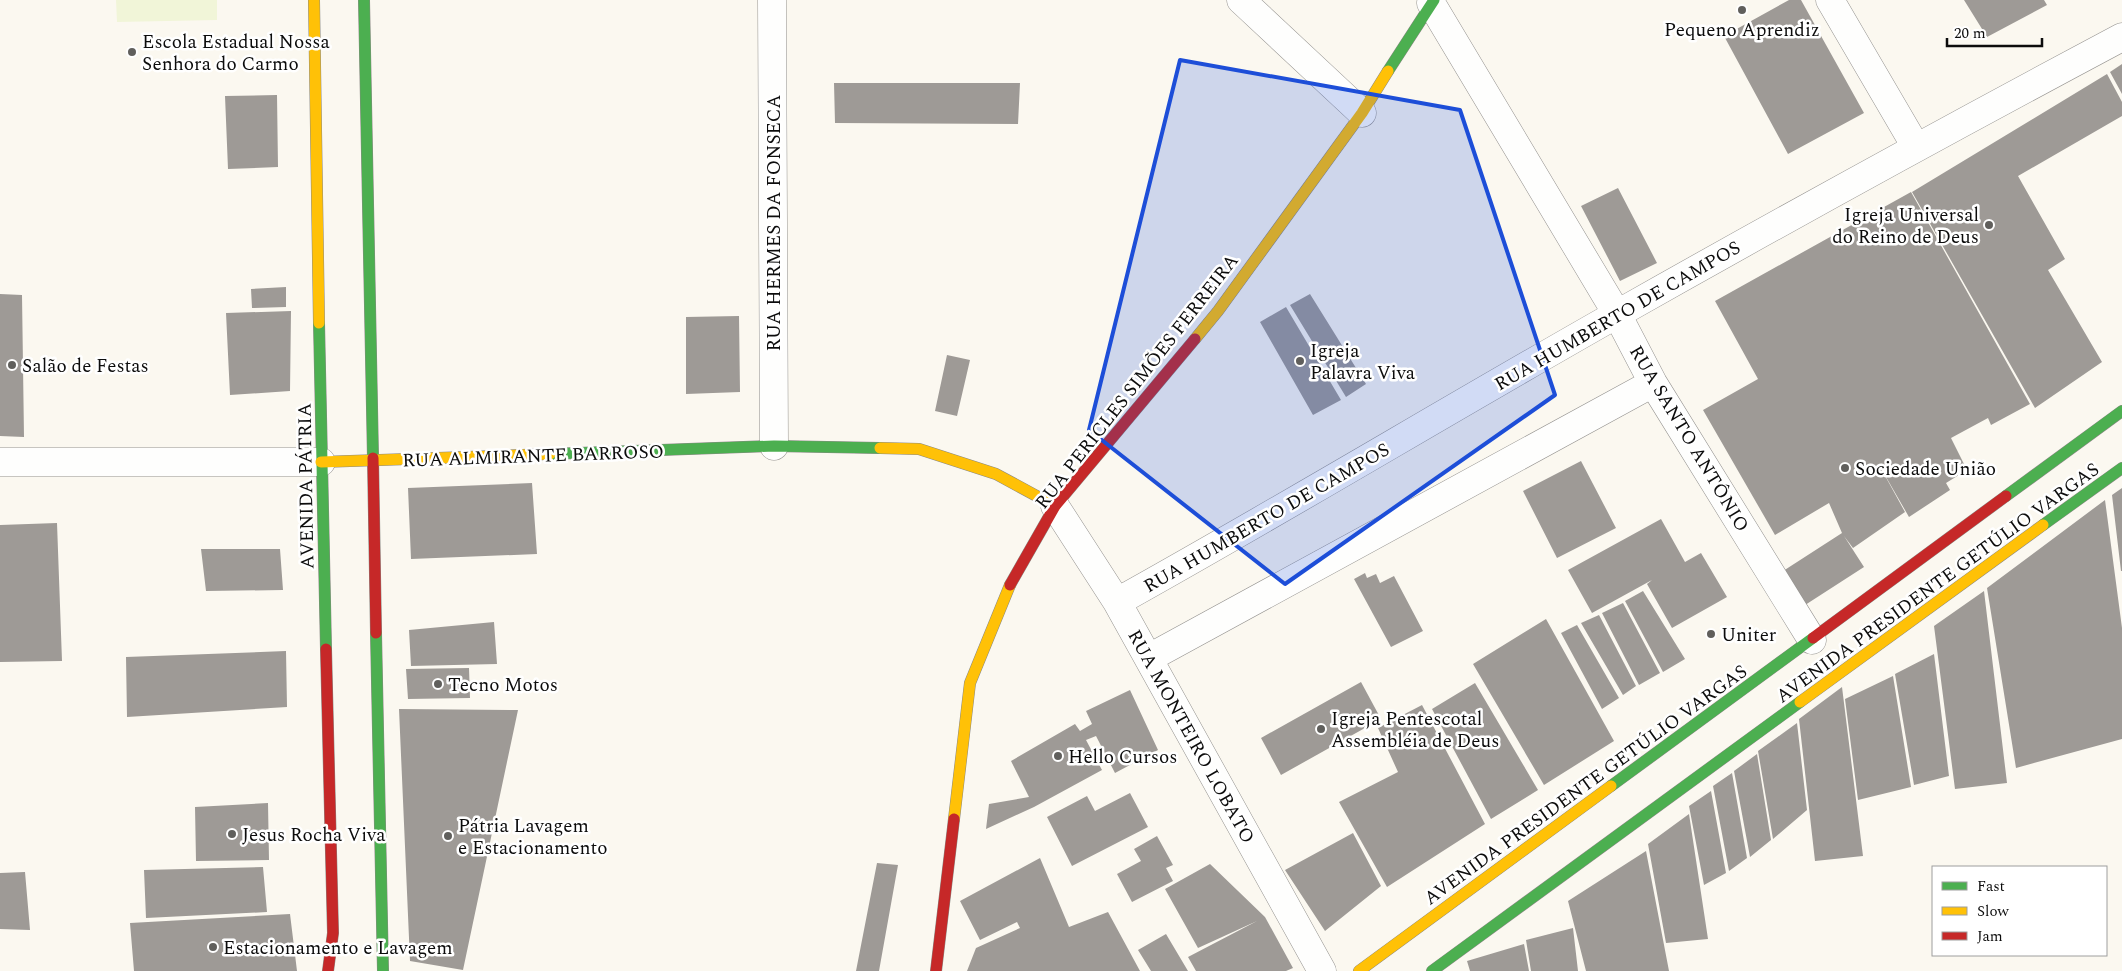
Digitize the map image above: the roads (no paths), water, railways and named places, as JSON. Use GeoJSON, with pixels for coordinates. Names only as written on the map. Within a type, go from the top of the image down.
{"type":"FeatureCollection","features":[{"type":"Feature","properties":{"kind":"street","name":"AVENIDA PÁTRIA"},"geometry":{"type":"LineString","coordinates":[[314,0],[321,462],[333,933],[329,971]]}},
{"type":"Feature","properties":{"kind":"street"},"geometry":{"type":"LineString","coordinates":[[364,0],[383,971]]}},
{"type":"Feature","properties":{"kind":"street","name":"RUA HERMES DA FONSECA"},"geometry":{"type":"LineString","coordinates":[[772,0],[774,446]]}},
{"type":"Feature","properties":{"kind":"street"},"geometry":{"type":"LineString","coordinates":[[1241,0],[1362,112]]}},
{"type":"Feature","properties":{"kind":"street"},"geometry":{"type":"LineString","coordinates":[[1830,0],[1916,147]]}},
{"type":"Feature","properties":{"kind":"street","name":"RUA PERICLES SIMÕES FERREIRA"},"geometry":{"type":"LineString","coordinates":[[936,971],[970,683],[1005,595],[1055,506],[1218,311],[1362,112],[1433,2]]}},
{"type":"Feature","properties":{"kind":"street","name":"RUA SANTO ANTÔNIO"},"geometry":{"type":"LineString","coordinates":[[1433,2],[1617,314],[1653,383],[1812,640]]}},
{"type":"Feature","properties":{"kind":"street","name":"RUA HUMBERTO DE CAMPOS"},"geometry":{"type":"LineString","coordinates":[[1117,602],[1259,522],[1617,314],[1916,147],[2122,37]]}},
{"type":"Feature","properties":{"kind":"street"},"geometry":{"type":"LineString","coordinates":[[1149,658],[1653,383]]}},
{"type":"Feature","properties":{"kind":"street","name":"AVENIDA PRESIDENTE GETÚLIO VARGAS"},"geometry":{"type":"LineString","coordinates":[[1359,971],[2122,411]]}},
{"type":"Feature","properties":{"kind":"street","name":"RUA ALMIRANTE BARROSO"},"geometry":{"type":"LineString","coordinates":[[0,462],[321,462],[774,446],[919,449],[996,474],[1055,506]]}},
{"type":"Feature","properties":{"kind":"street","name":"AVENIDA PRESIDENTE GETÚLIO VARGAS"},"geometry":{"type":"LineString","coordinates":[[1432,971],[2122,468]]}},
{"type":"Feature","properties":{"kind":"street","name":"RUA MONTEIRO LOBATO"},"geometry":{"type":"LineString","coordinates":[[1055,506],[1117,602],[1322,971]]}},
{"type":"Feature","properties":{"kind":"place","name":"Pequeno Aprendiz"},"geometry":{"type":"Point","coordinates":[1742,10]}},
{"type":"Feature","properties":{"kind":"place","name":"Escola Estadual Nossa Senhora do Carmo"},"geometry":{"type":"Point","coordinates":[132,52]}},
{"type":"Feature","properties":{"kind":"place","name":"Igreja Universal do Reino de Deus"},"geometry":{"type":"Point","coordinates":[1989,225]}},
{"type":"Feature","properties":{"kind":"place","name":"Igreja Palavra Viva"},"geometry":{"type":"Point","coordinates":[1300,361]}},
{"type":"Feature","properties":{"kind":"place","name":"Salão de Festas"},"geometry":{"type":"Point","coordinates":[12,365]}},
{"type":"Feature","properties":{"kind":"place","name":"Sociedade União"},"geometry":{"type":"Point","coordinates":[1845,468]}},
{"type":"Feature","properties":{"kind":"place","name":"Uniter"},"geometry":{"type":"Point","coordinates":[1711,634]}},
{"type":"Feature","properties":{"kind":"place","name":"Tecno Motos"},"geometry":{"type":"Point","coordinates":[438,684]}},
{"type":"Feature","properties":{"kind":"place","name":"Igreja Pentescotal Assembléia de Deus"},"geometry":{"type":"Point","coordinates":[1321,729]}},
{"type":"Feature","properties":{"kind":"place","name":"Hello Cursos"},"geometry":{"type":"Point","coordinates":[1058,756]}},
{"type":"Feature","properties":{"kind":"place","name":"Jesus Rocha Viva"},"geometry":{"type":"Point","coordinates":[232,834]}},
{"type":"Feature","properties":{"kind":"place","name":"Pátria Lavagem e Estacionamento"},"geometry":{"type":"Point","coordinates":[448,836]}},
{"type":"Feature","properties":{"kind":"place","name":"Estacionamento e Lavagem"},"geometry":{"type":"Point","coordinates":[213,947]}}]}
